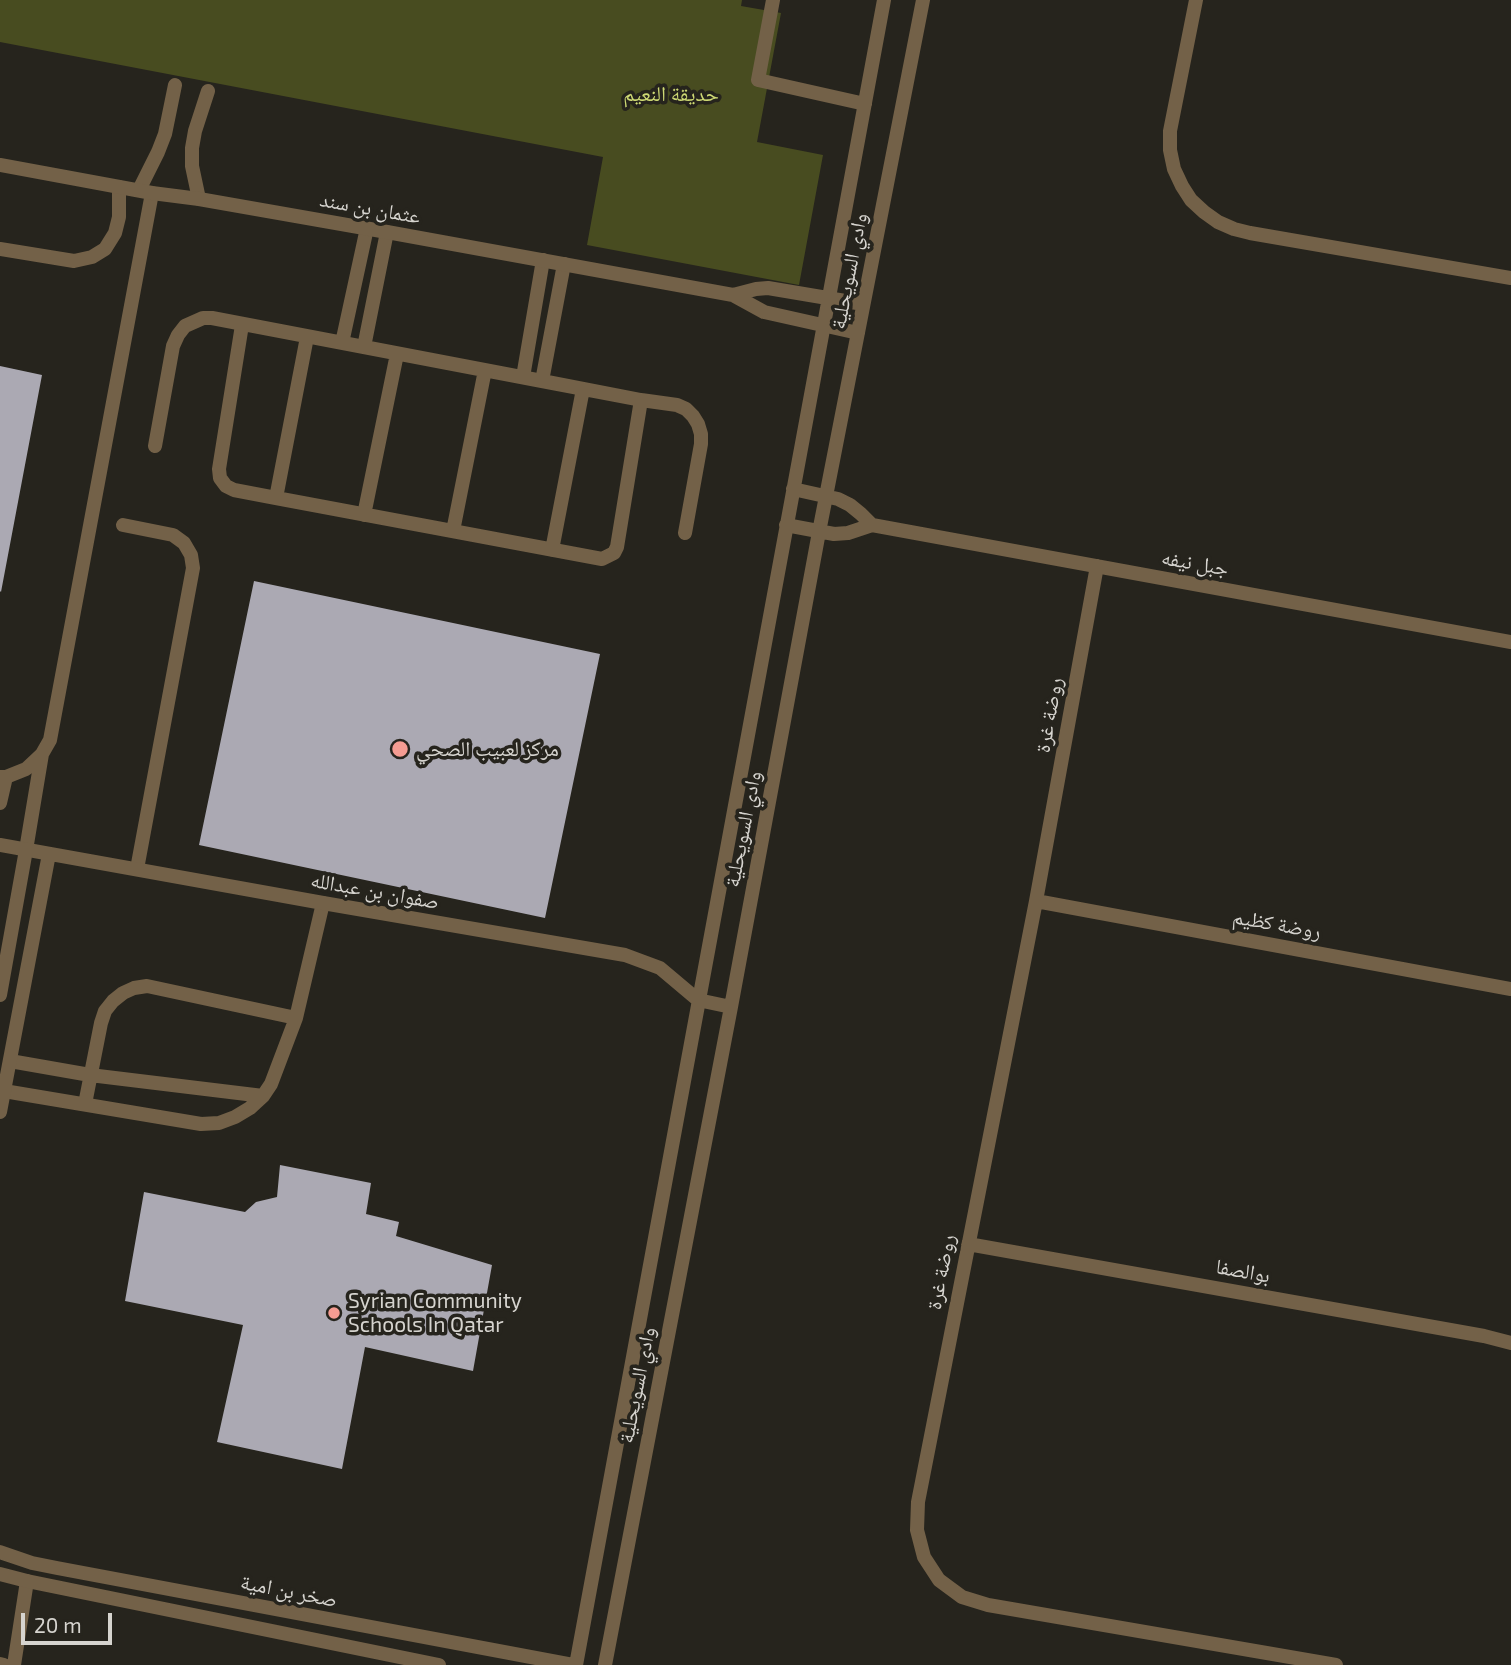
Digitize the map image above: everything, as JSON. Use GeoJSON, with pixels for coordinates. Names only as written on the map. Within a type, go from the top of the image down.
{"type":"FeatureCollection","features":[{"type":"Feature","properties":{"kind":"street"},"geometry":{"type":"LineString","coordinates":[[774,0],[758,80],[865,104]]}},
{"type":"Feature","properties":{"kind":"street","name":"وادي السويحلية"},"geometry":{"type":"LineString","coordinates":[[574,1665],[884,0]]}},
{"type":"Feature","properties":{"kind":"street","name":"وادي السويحلية"},"geometry":{"type":"LineString","coordinates":[[605,1665],[923,0]]}},
{"type":"Feature","properties":{"kind":"street"},"geometry":{"type":"LineString","coordinates":[[1196,0],[1170,131],[1170,150],[1174,169],[1182,186],[1191,200],[1204,212],[1218,222],[1250,233],[1511,278]]}},
{"type":"Feature","properties":{"kind":"street"},"geometry":{"type":"LineString","coordinates":[[0,803],[3,777],[26,769],[42,754],[50,740],[54,724],[146,191],[176,85]]}},
{"type":"Feature","properties":{"kind":"street"},"geometry":{"type":"LineString","coordinates":[[199,199],[192,166],[192,148],[208,91]]}},
{"type":"Feature","properties":{"kind":"street","name":"عثمان بن سند"},"geometry":{"type":"LineString","coordinates":[[0,165],[733,295],[764,312],[858,333]]}},
{"type":"Feature","properties":{"kind":"street"},"geometry":{"type":"LineString","coordinates":[[0,249],[74,261],[92,257],[105,250],[116,233],[119,187]]}},
{"type":"Feature","properties":{"kind":"street"},"geometry":{"type":"LineString","coordinates":[[342,343],[367,228]]}},
{"type":"Feature","properties":{"kind":"street"},"geometry":{"type":"LineString","coordinates":[[364,347],[387,232]]}},
{"type":"Feature","properties":{"kind":"street"},"geometry":{"type":"LineString","coordinates":[[523,377],[543,260]]}},
{"type":"Feature","properties":{"kind":"street"},"geometry":{"type":"LineString","coordinates":[[542,381],[564,264]]}},
{"type":"Feature","properties":{"kind":"street","name":"عثمان بن سند"},"geometry":{"type":"LineString","coordinates":[[733,295],[768,288],[863,304]]}},
{"type":"Feature","properties":{"kind":"street"},"geometry":{"type":"LineString","coordinates":[[155,446],[173,346],[185,326],[203,318],[212,318],[677,405],[686,409],[698,424],[701,444],[685,533]]}},
{"type":"Feature","properties":{"kind":"street"},"geometry":{"type":"LineString","coordinates":[[242,324],[219,469],[220,478],[226,486],[234,490],[364,515],[602,559],[614,553],[617,547],[641,400]]}},
{"type":"Feature","properties":{"kind":"street"},"geometry":{"type":"LineString","coordinates":[[276,498],[307,337]]}},
{"type":"Feature","properties":{"kind":"street"},"geometry":{"type":"LineString","coordinates":[[364,515],[397,354]]}},
{"type":"Feature","properties":{"kind":"street"},"geometry":{"type":"LineString","coordinates":[[453,531],[485,370]]}},
{"type":"Feature","properties":{"kind":"street"},"geometry":{"type":"LineString","coordinates":[[552,550],[583,389]]}},
{"type":"Feature","properties":{"kind":"street","name":"جبل نيفه"},"geometry":{"type":"LineString","coordinates":[[793,489],[827,496],[850,505],[872,525]]}},
{"type":"Feature","properties":{"kind":"street"},"geometry":{"type":"LineString","coordinates":[[123,525],[173,536],[184,543],[191,555],[193,568],[136,869]]}},
{"type":"Feature","properties":{"kind":"street","name":"جبل نيفه"},"geometry":{"type":"LineString","coordinates":[[786,525],[834,534],[848,533],[872,525],[1511,642]]}},
{"type":"Feature","properties":{"kind":"street","name":"روضة غرة"},"geometry":{"type":"LineString","coordinates":[[1097,566],[1036,901],[918,1502],[916,1530],[924,1557],[939,1580],[962,1597],[988,1605],[1336,1665]]}},
{"type":"Feature","properties":{"kind":"street"},"geometry":{"type":"LineString","coordinates":[[0,995],[42,754]]}},
{"type":"Feature","properties":{"kind":"street","name":"صفوان بن عبدالله"},"geometry":{"type":"LineString","coordinates":[[0,845],[625,955],[660,968],[698,1000],[731,1007]]}},
{"type":"Feature","properties":{"kind":"street"},"geometry":{"type":"LineString","coordinates":[[0,1112],[48,854]]}},
{"type":"Feature","properties":{"kind":"street","name":"روضة كظيم"},"geometry":{"type":"LineString","coordinates":[[1036,901],[1511,989]]}},
{"type":"Feature","properties":{"kind":"street"},"geometry":{"type":"LineString","coordinates":[[4,1091],[201,1124],[219,1123],[235,1117],[250,1108],[271,1084],[296,1018],[323,903]]}},
{"type":"Feature","properties":{"kind":"street"},"geometry":{"type":"LineString","coordinates":[[85,1104],[105,1011],[123,993],[134,988],[147,986],[296,1018]]}},
{"type":"Feature","properties":{"kind":"street"},"geometry":{"type":"LineString","coordinates":[[10,1061],[90,1075],[263,1096]]}},
{"type":"Feature","properties":{"kind":"street","name":"بوالصفا"},"geometry":{"type":"LineString","coordinates":[[968,1244],[1511,1343]]}},
{"type":"Feature","properties":{"kind":"street","name":"صخر بن امية"},"geometry":{"type":"LineString","coordinates":[[0,1552],[57,1568],[574,1665]]}},
{"type":"Feature","properties":{"kind":"street","name":"صخر بن امية"},"geometry":{"type":"LineString","coordinates":[[0,1574],[439,1665]]}},
{"type":"Feature","properties":{"kind":"street"},"geometry":{"type":"LineString","coordinates":[[14,1665],[27,1581]]}},
{"type":"Feature","properties":{"kind":"green space","name":"حديقة النعيم"},"geometry":{"type":"Polygon","coordinates":[[[0,0],[742,0],[741,6],[781,13],[757,142],[823,155],[799,285],[587,245],[603,157],[0,42],[0,0]]]}},
{"type":"Feature","properties":{"kind":"building"},"geometry":{"type":"Polygon","coordinates":[[[0,366],[42,375],[1,592],[0,591],[0,366]]]}},
{"type":"Feature","properties":{"kind":"building","name":"مركز لعبيب الصحي"},"geometry":{"type":"Polygon","coordinates":[[[254,581],[600,654],[545,918],[199,845],[254,581]]]}},
{"type":"Feature","properties":{"kind":"building","name":"Syrian Community Schools In Qatar"},"geometry":{"type":"Polygon","coordinates":[[[280,1165],[371,1183],[366,1214],[399,1222],[396,1236],[492,1265],[473,1371],[365,1347],[342,1469],[217,1442],[243,1325],[125,1301],[144,1192],[245,1212],[256,1202],[277,1197],[280,1165]]]}},
{"type":"Feature","properties":{"kind":"place","name":"مركز لعبيب الصحي"},"geometry":{"type":"Point","coordinates":[400,749]}},
{"type":"Feature","properties":{"kind":"place","name":"Syrian Community Schools In Qatar"},"geometry":{"type":"Point","coordinates":[334,1313]}}]}
